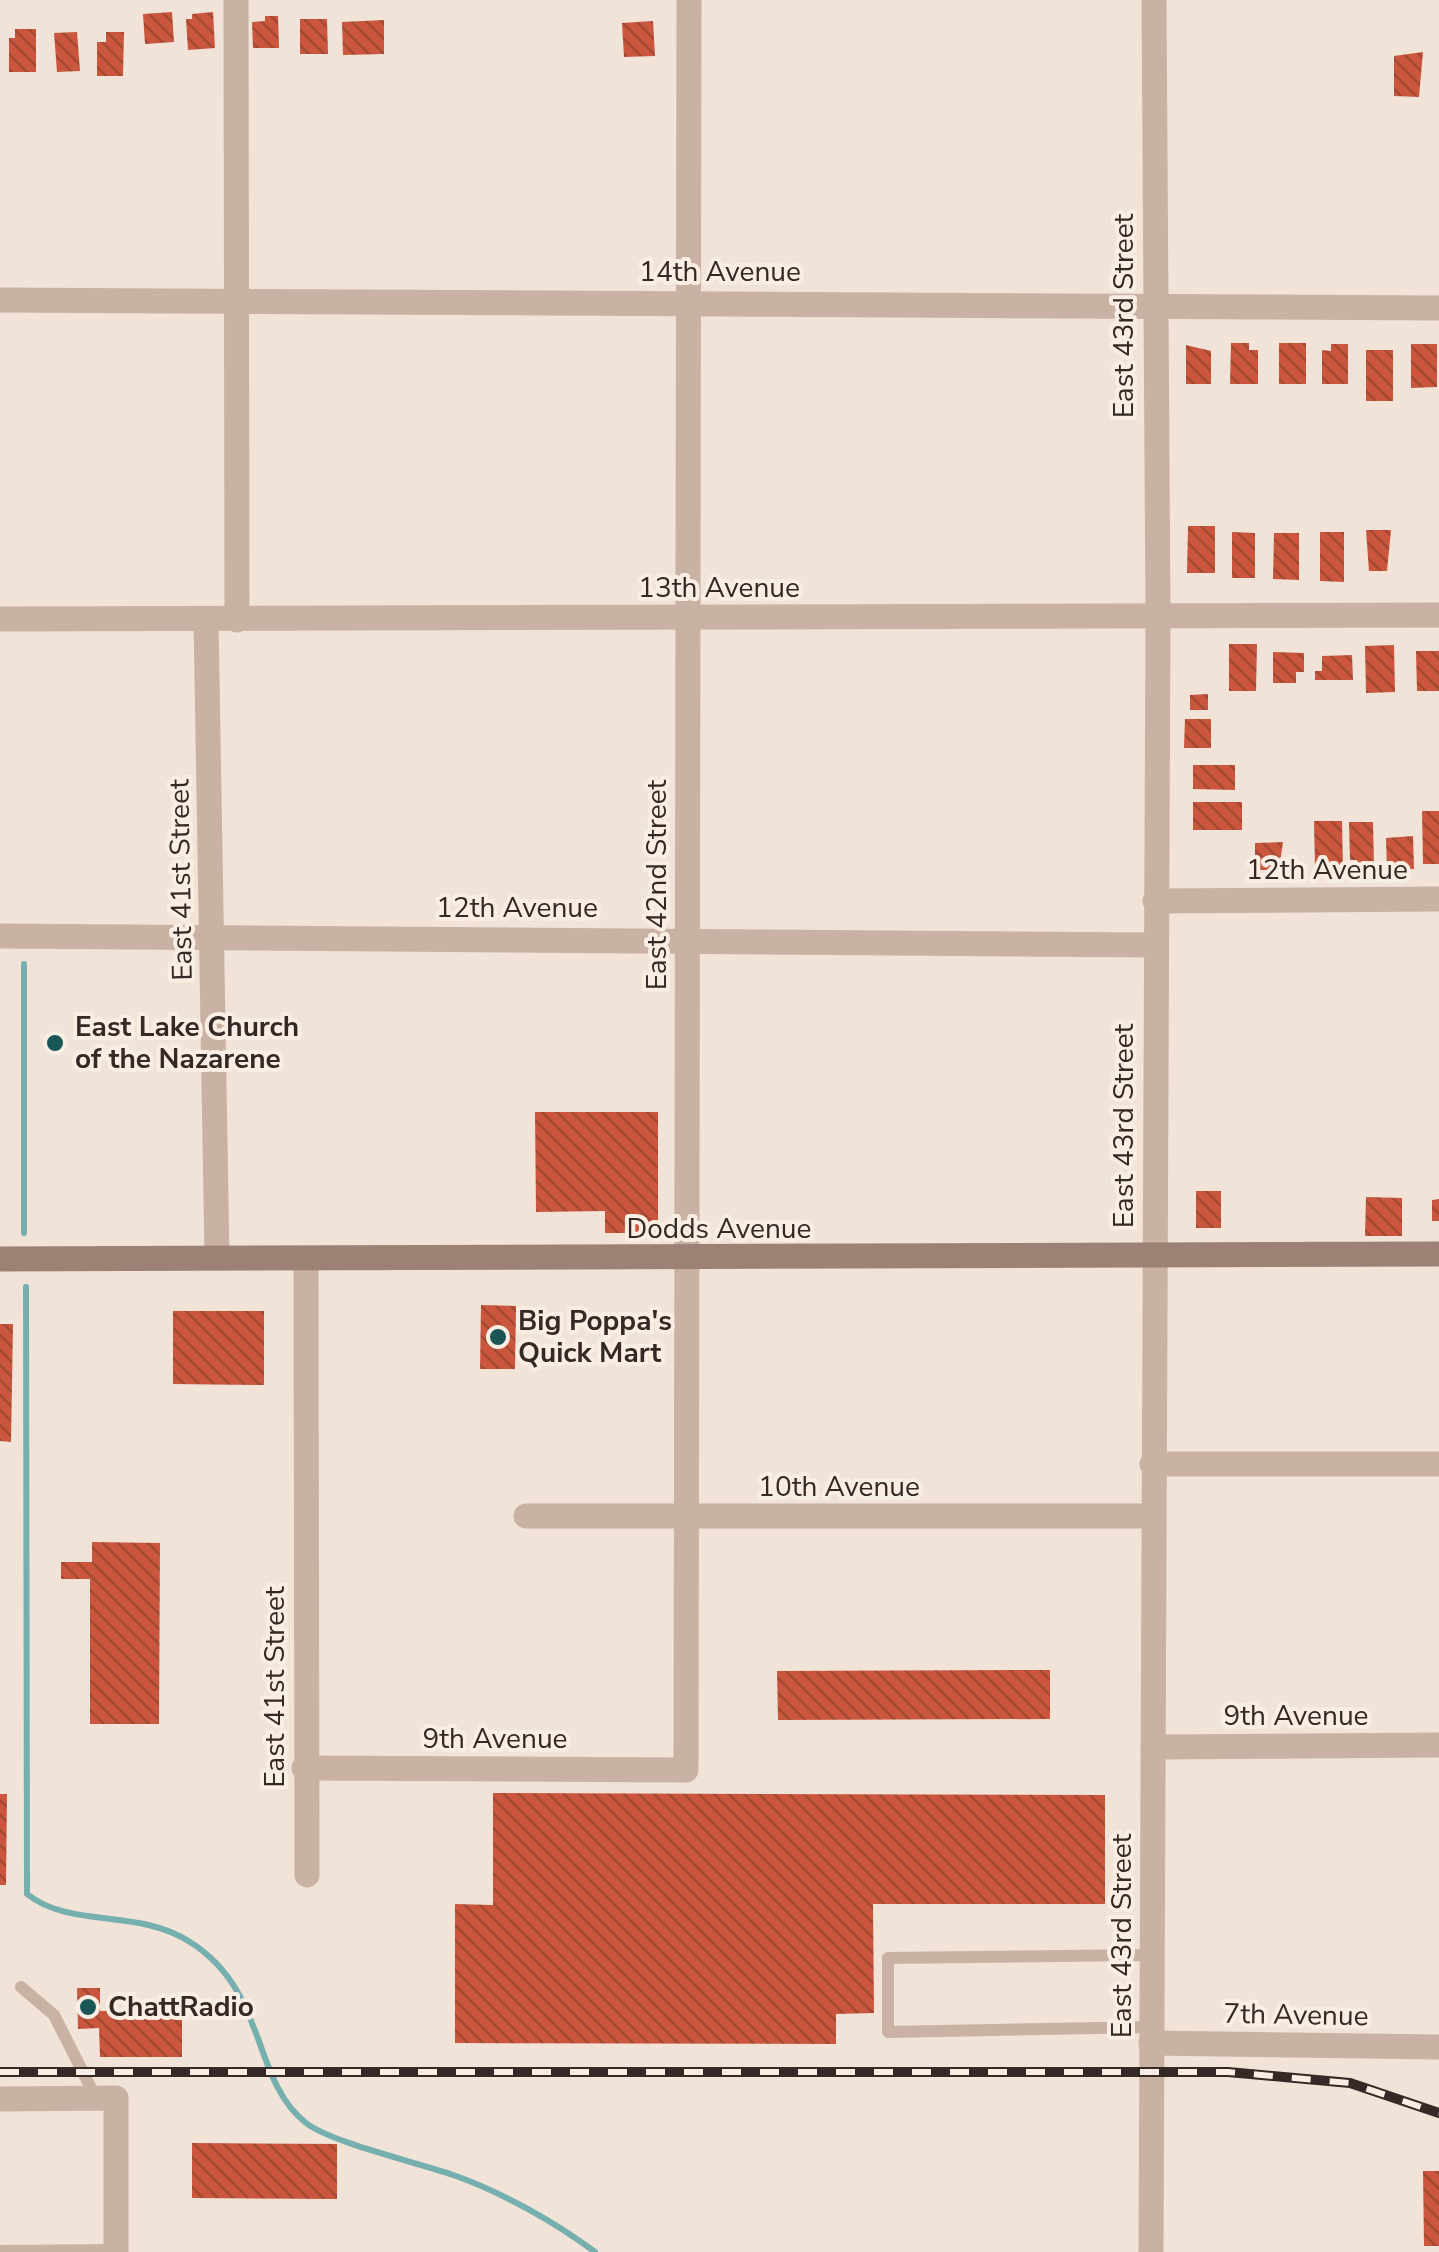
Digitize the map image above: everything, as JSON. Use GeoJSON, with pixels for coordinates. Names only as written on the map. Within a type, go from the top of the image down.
{"type":"FeatureCollection","features":[{"type":"Feature","properties":{"kind":"street"},"geometry":{"type":"LineString","coordinates":[[236,0],[237,620]]}},
{"type":"Feature","properties":{"kind":"street","name":"East 42nd Street"},"geometry":{"type":"LineString","coordinates":[[686,1770],[689,0]]}},
{"type":"Feature","properties":{"kind":"street","name":"East 43rd Street"},"geometry":{"type":"LineString","coordinates":[[1151,2252],[1158,615],[1154,0]]}},
{"type":"Feature","properties":{"kind":"street","name":"14th Avenue"},"geometry":{"type":"LineString","coordinates":[[0,300],[1439,308]]}},
{"type":"Feature","properties":{"kind":"street","name":"13th Avenue"},"geometry":{"type":"LineString","coordinates":[[0,619],[1439,614]]}},
{"type":"Feature","properties":{"kind":"street","name":"East 41st Street"},"geometry":{"type":"LineString","coordinates":[[206,620],[216,1258]]}},
{"type":"Feature","properties":{"kind":"street","name":"12th Avenue"},"geometry":{"type":"LineString","coordinates":[[1155,901],[1439,899]]}},
{"type":"Feature","properties":{"kind":"street","name":"12th Avenue"},"geometry":{"type":"LineString","coordinates":[[0,936],[1154,945]]}},
{"type":"Feature","properties":{"kind":"street","name":"Dodds Avenue"},"geometry":{"type":"LineString","coordinates":[[0,1259],[688,1260],[1439,1254]]}},
{"type":"Feature","properties":{"kind":"street","name":"East 41st Street"},"geometry":{"type":"LineString","coordinates":[[306,1259],[307,1874]]}},
{"type":"Feature","properties":{"kind":"street"},"geometry":{"type":"LineString","coordinates":[[1152,1464],[1439,1464]]}},
{"type":"Feature","properties":{"kind":"street","name":"10th Avenue"},"geometry":{"type":"LineString","coordinates":[[526,1516],[1153,1516]]}},
{"type":"Feature","properties":{"kind":"street","name":"9th Avenue"},"geometry":{"type":"LineString","coordinates":[[1153,1746],[1439,1745]]}},
{"type":"Feature","properties":{"kind":"street","name":"9th Avenue"},"geometry":{"type":"LineString","coordinates":[[304,1768],[686,1770]]}},
{"type":"Feature","properties":{"kind":"street","name":"7th Avenue"},"geometry":{"type":"LineString","coordinates":[[1151,2035],[1439,2047]]}},
{"type":"Feature","properties":{"kind":"street"},"geometry":{"type":"LineString","coordinates":[[0,2099],[106,2098],[116,2251]]}},
{"type":"Feature","properties":{"kind":"lane"},"geometry":{"type":"LineString","coordinates":[[1151,1955],[888,1958],[888,2032],[1151,2035]]}},
{"type":"Feature","properties":{"kind":"lane"},"geometry":{"type":"LineString","coordinates":[[22,1987],[54,2016],[106,2098]]}},
{"type":"Feature","properties":{"kind":"lane"},"geometry":{"type":"LineString","coordinates":[[0,2251],[116,2251]]}},
{"type":"Feature","properties":{"kind":"building"},"geometry":{"type":"Polygon","coordinates":[[[172,12],[174,42],[145,44],[143,14],[172,12]]]}},
{"type":"Feature","properties":{"kind":"building"},"geometry":{"type":"Polygon","coordinates":[[[213,12],[215,48],[188,50],[186,19],[192,19],[192,14],[213,12]]]}},
{"type":"Feature","properties":{"kind":"building"},"geometry":{"type":"Polygon","coordinates":[[[265,16],[278,16],[279,48],[253,48],[252,22],[265,21],[265,16]]]}},
{"type":"Feature","properties":{"kind":"building"},"geometry":{"type":"Polygon","coordinates":[[[300,19],[327,19],[328,54],[300,54],[300,19]]]}},
{"type":"Feature","properties":{"kind":"building"},"geometry":{"type":"Polygon","coordinates":[[[384,20],[384,54],[343,55],[342,22],[384,20]]]}},
{"type":"Feature","properties":{"kind":"building"},"geometry":{"type":"Polygon","coordinates":[[[653,21],[655,56],[624,57],[622,23],[653,21]]]}},
{"type":"Feature","properties":{"kind":"building"},"geometry":{"type":"Polygon","coordinates":[[[15,29],[36,29],[36,72],[9,72],[9,38],[15,38],[15,29]]]}},
{"type":"Feature","properties":{"kind":"building"},"geometry":{"type":"Polygon","coordinates":[[[77,32],[80,71],[57,72],[54,33],[77,32]]]}},
{"type":"Feature","properties":{"kind":"building"},"geometry":{"type":"Polygon","coordinates":[[[106,32],[124,32],[123,76],[97,76],[97,42],[106,42],[106,32]]]}},
{"type":"Feature","properties":{"kind":"building"},"geometry":{"type":"Polygon","coordinates":[[[1423,52],[1419,97],[1394,96],[1394,56],[1423,52]]]}},
{"type":"Feature","properties":{"kind":"building"},"geometry":{"type":"Polygon","coordinates":[[[1231,343],[1249,343],[1249,350],[1258,350],[1258,384],[1230,384],[1231,343]]]}},
{"type":"Feature","properties":{"kind":"building"},"geometry":{"type":"Polygon","coordinates":[[[1279,343],[1306,343],[1306,384],[1279,384],[1279,343]]]}},
{"type":"Feature","properties":{"kind":"building"},"geometry":{"type":"Polygon","coordinates":[[[1331,344],[1348,344],[1348,384],[1322,384],[1322,350],[1331,351],[1331,344]]]}},
{"type":"Feature","properties":{"kind":"building"},"geometry":{"type":"Polygon","coordinates":[[[1411,344],[1437,344],[1437,387],[1411,388],[1411,344]]]}},
{"type":"Feature","properties":{"kind":"building"},"geometry":{"type":"Polygon","coordinates":[[[1186,345],[1211,351],[1211,384],[1186,384],[1186,345]]]}},
{"type":"Feature","properties":{"kind":"building"},"geometry":{"type":"Polygon","coordinates":[[[1366,350],[1393,350],[1393,401],[1366,401],[1366,350]]]}},
{"type":"Feature","properties":{"kind":"building"},"geometry":{"type":"Polygon","coordinates":[[[1188,526],[1215,526],[1215,573],[1187,573],[1188,526]]]}},
{"type":"Feature","properties":{"kind":"building"},"geometry":{"type":"Polygon","coordinates":[[[1366,530],[1391,530],[1387,571],[1369,571],[1366,530]]]}},
{"type":"Feature","properties":{"kind":"building"},"geometry":{"type":"Polygon","coordinates":[[[1232,532],[1255,533],[1255,578],[1232,578],[1232,532]]]}},
{"type":"Feature","properties":{"kind":"building"},"geometry":{"type":"Polygon","coordinates":[[[1320,532],[1344,532],[1344,582],[1320,581],[1320,532]]]}},
{"type":"Feature","properties":{"kind":"building"},"geometry":{"type":"Polygon","coordinates":[[[1274,533],[1299,533],[1299,580],[1273,579],[1274,533]]]}},
{"type":"Feature","properties":{"kind":"building"},"geometry":{"type":"Polygon","coordinates":[[[1229,644],[1257,644],[1256,691],[1229,691],[1229,644]]]}},
{"type":"Feature","properties":{"kind":"building"},"geometry":{"type":"Polygon","coordinates":[[[1394,645],[1395,692],[1366,693],[1365,646],[1394,645]]]}},
{"type":"Feature","properties":{"kind":"building"},"geometry":{"type":"Polygon","coordinates":[[[1416,651],[1439,651],[1439,691],[1417,691],[1416,651]]]}},
{"type":"Feature","properties":{"kind":"building"},"geometry":{"type":"Polygon","coordinates":[[[1273,652],[1304,653],[1304,672],[1296,672],[1296,683],[1273,683],[1273,652]]]}},
{"type":"Feature","properties":{"kind":"building"},"geometry":{"type":"Polygon","coordinates":[[[1352,655],[1353,680],[1315,680],[1315,671],[1322,671],[1322,656],[1352,655]]]}},
{"type":"Feature","properties":{"kind":"building"},"geometry":{"type":"Polygon","coordinates":[[[1208,694],[1208,710],[1190,710],[1190,695],[1208,694]]]}},
{"type":"Feature","properties":{"kind":"building"},"geometry":{"type":"Polygon","coordinates":[[[1185,719],[1211,719],[1211,748],[1184,748],[1185,719]]]}},
{"type":"Feature","properties":{"kind":"building"},"geometry":{"type":"Polygon","coordinates":[[[1193,765],[1235,765],[1235,790],[1193,789],[1193,765]]]}},
{"type":"Feature","properties":{"kind":"building"},"geometry":{"type":"Polygon","coordinates":[[[1193,802],[1242,802],[1242,830],[1193,830],[1193,802]]]}},
{"type":"Feature","properties":{"kind":"building"},"geometry":{"type":"Polygon","coordinates":[[[1422,811],[1439,811],[1439,864],[1423,864],[1422,811]]]}},
{"type":"Feature","properties":{"kind":"building"},"geometry":{"type":"Polygon","coordinates":[[[1314,821],[1342,821],[1343,868],[1315,869],[1314,821]]]}},
{"type":"Feature","properties":{"kind":"building"},"geometry":{"type":"Polygon","coordinates":[[[1349,822],[1373,822],[1374,867],[1357,867],[1357,860],[1350,860],[1349,822]]]}},
{"type":"Feature","properties":{"kind":"building"},"geometry":{"type":"Polygon","coordinates":[[[1413,836],[1414,869],[1387,871],[1386,838],[1413,836]]]}},
{"type":"Feature","properties":{"kind":"building"},"geometry":{"type":"Polygon","coordinates":[[[1283,842],[1279,870],[1260,870],[1260,864],[1255,864],[1255,843],[1283,842]]]}},
{"type":"Feature","properties":{"kind":"building"},"geometry":{"type":"Polygon","coordinates":[[[535,1112],[658,1112],[658,1233],[605,1233],[605,1211],[536,1212],[535,1112]]]}},
{"type":"Feature","properties":{"kind":"building"},"geometry":{"type":"Polygon","coordinates":[[[1196,1191],[1221,1191],[1221,1228],[1196,1228],[1196,1191]]]}},
{"type":"Feature","properties":{"kind":"building"},"geometry":{"type":"Polygon","coordinates":[[[1366,1197],[1402,1198],[1402,1236],[1365,1236],[1366,1197]]]}},
{"type":"Feature","properties":{"kind":"building"},"geometry":{"type":"Polygon","coordinates":[[[1439,1199],[1439,1221],[1432,1221],[1432,1200],[1439,1199]]]}},
{"type":"Feature","properties":{"kind":"building","name":"Big Poppa's Quick Mart"},"geometry":{"type":"Polygon","coordinates":[[[481,1305],[516,1306],[515,1369],[480,1369],[481,1305]]]}},
{"type":"Feature","properties":{"kind":"building"},"geometry":{"type":"Polygon","coordinates":[[[173,1311],[264,1311],[264,1385],[173,1384],[173,1311]]]}},
{"type":"Feature","properties":{"kind":"building"},"geometry":{"type":"Polygon","coordinates":[[[0,1324],[13,1324],[11,1442],[0,1441],[0,1324]]]}},
{"type":"Feature","properties":{"kind":"building"},"geometry":{"type":"Polygon","coordinates":[[[92,1542],[160,1543],[159,1724],[90,1724],[90,1579],[61,1579],[61,1562],[92,1562],[92,1542]]]}},
{"type":"Feature","properties":{"kind":"building"},"geometry":{"type":"Polygon","coordinates":[[[1050,1670],[1050,1719],[778,1720],[777,1671],[1050,1670]]]}},
{"type":"Feature","properties":{"kind":"building"},"geometry":{"type":"Polygon","coordinates":[[[493,1793],[1105,1795],[1105,1904],[873,1904],[874,2013],[836,2014],[836,2044],[455,2043],[455,1904],[493,1905],[493,1793]]]}},
{"type":"Feature","properties":{"kind":"building"},"geometry":{"type":"Polygon","coordinates":[[[0,1794],[7,1794],[6,1885],[0,1885],[0,1794]]]}},
{"type":"Feature","properties":{"kind":"building"},"geometry":{"type":"Polygon","coordinates":[[[77,1988],[100,1988],[100,2011],[182,2010],[182,2057],[100,2057],[99,2028],[78,2029],[77,1988]]]}},
{"type":"Feature","properties":{"kind":"building"},"geometry":{"type":"Polygon","coordinates":[[[192,2143],[337,2144],[337,2199],[192,2198],[192,2143]]]}},
{"type":"Feature","properties":{"kind":"building"},"geometry":{"type":"Polygon","coordinates":[[[1423,2171],[1439,2171],[1439,2246],[1424,2246],[1423,2171]]]}},
{"type":"Feature","properties":{"kind":"waterway"},"geometry":{"type":"LineString","coordinates":[[24,964],[24,1233]]}},
{"type":"Feature","properties":{"kind":"waterway"},"geometry":{"type":"LineString","coordinates":[[26,1287],[27,1894],[64,1911],[149,1925],[190,1942],[215,1962],[233,1985],[276,2083],[288,2105],[306,2123],[335,2138],[492,2191],[546,2219],[595,2252]]}},
{"type":"Feature","properties":{"kind":"railway"},"geometry":{"type":"LineString","coordinates":[[0,2072],[1228,2072],[1350,2083],[1439,2113]]}},
{"type":"Feature","properties":{"kind":"place","name":"East Lake Church of the Nazarene"},"geometry":{"type":"Point","coordinates":[55,1043]}},
{"type":"Feature","properties":{"kind":"place","name":"Big Poppa's Quick Mart"},"geometry":{"type":"Point","coordinates":[498,1337]}},
{"type":"Feature","properties":{"kind":"place","name":"ChattRadio"},"geometry":{"type":"Point","coordinates":[88,2007]}}]}
